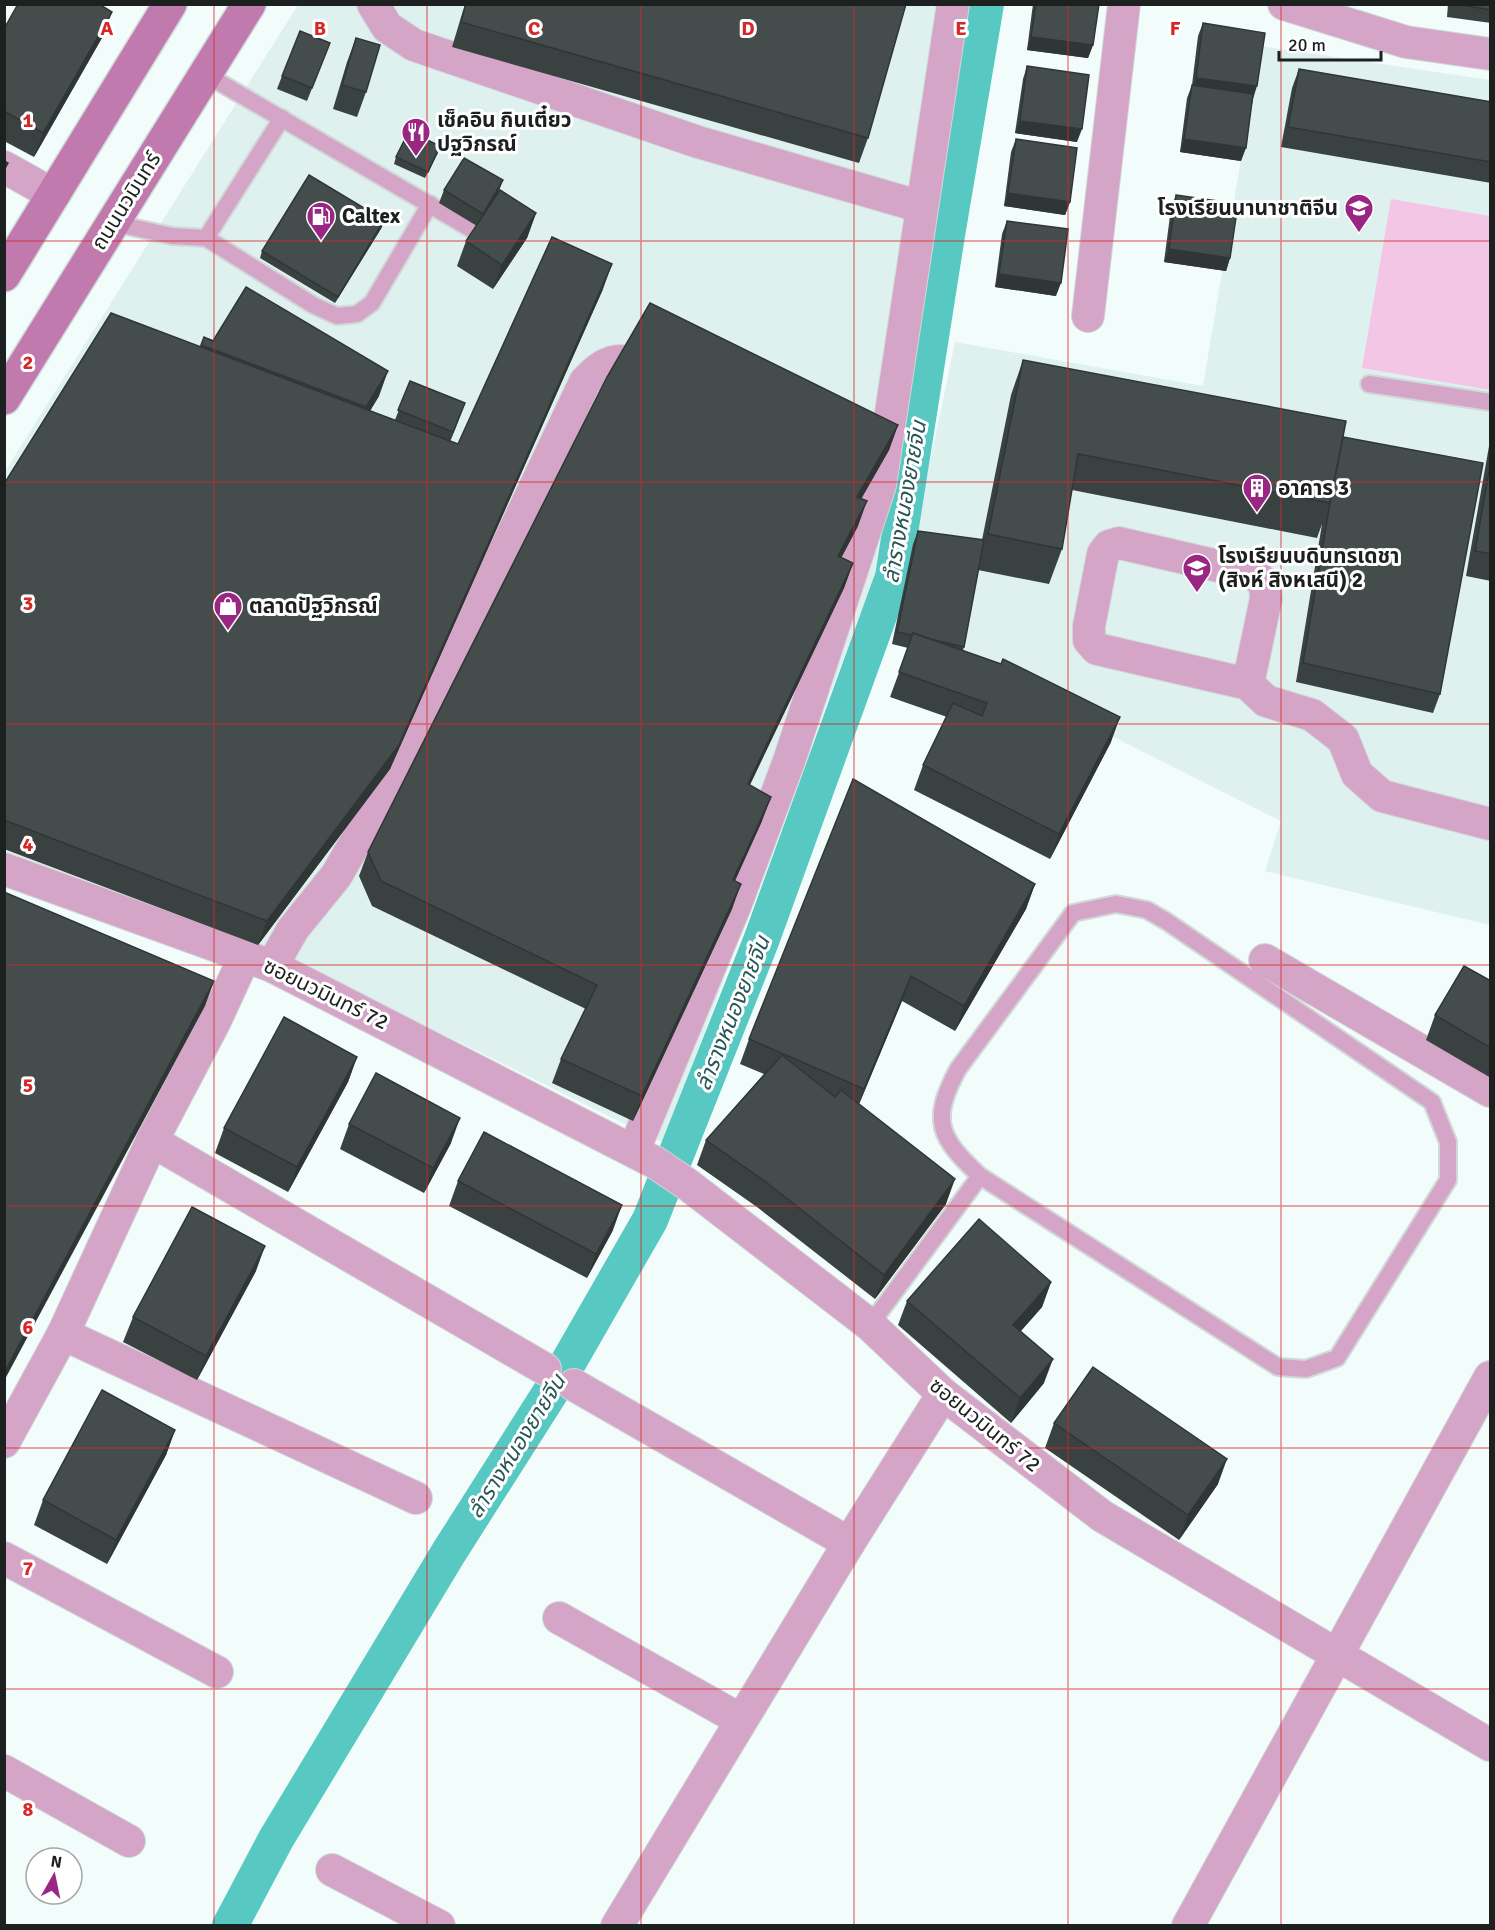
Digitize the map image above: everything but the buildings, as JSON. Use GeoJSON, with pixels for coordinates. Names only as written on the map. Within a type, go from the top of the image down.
{"type":"FeatureCollection","features":[{"type":"Feature","properties":{"kind":"main road"},"geometry":{"type":"LineString","coordinates":[[4,275],[170,4]]}},
{"type":"Feature","properties":{"kind":"main road","name":"ถนนนวมินทร์"},"geometry":{"type":"LineString","coordinates":[[4,398],[249,4]]}},
{"type":"Feature","properties":{"kind":"street"},"geometry":{"type":"LineString","coordinates":[[374,4],[387,27],[414,45],[698,141],[921,207]]}},
{"type":"Feature","properties":{"kind":"street"},"geometry":{"type":"LineString","coordinates":[[645,1156],[789,760],[880,485],[907,320],[921,207],[952,22],[953,4]]}},
{"type":"Feature","properties":{"kind":"street"},"geometry":{"type":"LineString","coordinates":[[1088,316],[1124,4]]}},
{"type":"Feature","properties":{"kind":"street"},"geometry":{"type":"LineString","coordinates":[[1284,4],[1406,42],[1491,54]]}},
{"type":"Feature","properties":{"kind":"street"},"geometry":{"type":"LineString","coordinates":[[4,167],[54,195]]}},
{"type":"Feature","properties":{"kind":"street"},"geometry":{"type":"LineString","coordinates":[[4,1442],[63,1334],[152,1141],[216,1022],[258,961],[293,929],[336,876],[414,742],[585,382],[601,365],[615,361],[637,364],[679,385]]}},
{"type":"Feature","properties":{"kind":"street"},"geometry":{"type":"LineString","coordinates":[[848,469],[880,485]]}},
{"type":"Feature","properties":{"kind":"street"},"geometry":{"type":"LineString","coordinates":[[1248,684],[1266,599],[1265,583],[1253,574],[1242,571],[1119,543],[1109,546],[1102,554],[1089,627],[1089,640],[1097,649],[1248,684],[1266,701],[1312,716],[1343,739],[1357,774],[1382,796],[1491,824]]}},
{"type":"Feature","properties":{"kind":"street","name":"ซอยนวมินทร์ 72"},"geometry":{"type":"LineString","coordinates":[[4,869],[258,961],[645,1156],[687,1184],[870,1325],[943,1394],[1102,1516],[1336,1656],[1491,1745]]}},
{"type":"Feature","properties":{"kind":"street"},"geometry":{"type":"LineString","coordinates":[[1265,960],[1491,1091]]}},
{"type":"Feature","properties":{"kind":"street"},"geometry":{"type":"LineString","coordinates":[[152,1141],[545,1369]]}},
{"type":"Feature","properties":{"kind":"street"},"geometry":{"type":"LineString","coordinates":[[63,1334],[416,1498]]}},
{"type":"Feature","properties":{"kind":"street"},"geometry":{"type":"LineString","coordinates":[[1188,1926],[1336,1656],[1480,1416],[1491,1377]]}},
{"type":"Feature","properties":{"kind":"street"},"geometry":{"type":"LineString","coordinates":[[574,1385],[849,1543]]}},
{"type":"Feature","properties":{"kind":"street"},"geometry":{"type":"LineString","coordinates":[[617,1926],[849,1543],[943,1394]]}},
{"type":"Feature","properties":{"kind":"street"},"geometry":{"type":"LineString","coordinates":[[4,1558],[217,1672]]}},
{"type":"Feature","properties":{"kind":"street"},"geometry":{"type":"LineString","coordinates":[[559,1618],[741,1720]]}},
{"type":"Feature","properties":{"kind":"street"},"geometry":{"type":"LineString","coordinates":[[4,1770],[129,1841]]}},
{"type":"Feature","properties":{"kind":"street"},"geometry":{"type":"LineString","coordinates":[[332,1870],[440,1926]]}},
{"type":"Feature","properties":{"kind":"lane"},"geometry":{"type":"LineString","coordinates":[[205,74],[473,230]]}},
{"type":"Feature","properties":{"kind":"lane"},"geometry":{"type":"LineString","coordinates":[[206,238],[282,118]]}},
{"type":"Feature","properties":{"kind":"lane"},"geometry":{"type":"LineString","coordinates":[[113,223],[172,236],[206,238],[313,305],[337,316],[357,314],[372,303],[430,204]]}},
{"type":"Feature","properties":{"kind":"lane"},"geometry":{"type":"LineString","coordinates":[[1369,384],[1491,402]]}},
{"type":"Feature","properties":{"kind":"lane"},"geometry":{"type":"LineString","coordinates":[[1116,904],[1147,910],[1166,921],[1432,1102],[1448,1142],[1448,1180],[1337,1358],[1306,1370],[1278,1367],[980,1176],[954,1152],[941,1129],[946,1093],[958,1070],[1073,914],[1116,904]]}},
{"type":"Feature","properties":{"kind":"lane"},"geometry":{"type":"LineString","coordinates":[[870,1325],[980,1176]]}},
{"type":"Feature","properties":{"kind":"shaded area"},"geometry":{"type":"Polygon","coordinates":[[[298,5],[977,5],[875,574],[663,1143],[287,957],[5,852],[4,473],[298,5]]]}},
{"type":"Feature","properties":{"kind":"shaded area","name":"โรงเรียนบดินทรเดชา (สิงห์ สิงหเสนี) 2"},"geometry":{"type":"Polygon","coordinates":[[[1260,46],[1490,80],[1490,925],[1265,871],[1281,821],[960,660],[892,644],[955,342],[1203,386],[1260,46]]]}},
{"type":"Feature","properties":{"kind":"shaded area"},"geometry":{"type":"Polygon","coordinates":[[[1391,199],[1490,216],[1490,390],[1362,368],[1391,199]]]}},
{"type":"Feature","properties":{"kind":"waterway","name":"ลำรางหนองยายจีน"},"geometry":{"type":"LineString","coordinates":[[230,1926],[276,1839],[449,1552],[557,1382],[650,1220],[761,941],[893,577],[986,4]]}},
{"type":"Feature","properties":{"kind":"place","name":"เช็คอิน กินเตี๋ยว ปฐวิกรณ์"},"geometry":{"type":"Point","coordinates":[416,158]}},
{"type":"Feature","properties":{"kind":"place","name":"โรงเรียนนานาชาติจีน"},"geometry":{"type":"Point","coordinates":[1359,234]}},
{"type":"Feature","properties":{"kind":"place","name":"Caltex"},"geometry":{"type":"Point","coordinates":[321,242]}},
{"type":"Feature","properties":{"kind":"place","name":"อาคาร 3"},"geometry":{"type":"Point","coordinates":[1257,514]}},
{"type":"Feature","properties":{"kind":"place","name":"โรงเรียนบดินทรเดชา (สิงห์ สิงหเสนี) 2"},"geometry":{"type":"Point","coordinates":[1197,594]}},
{"type":"Feature","properties":{"kind":"place","name":"ตลาดปัฐวิกรณ์"},"geometry":{"type":"Point","coordinates":[228,632]}}]}
